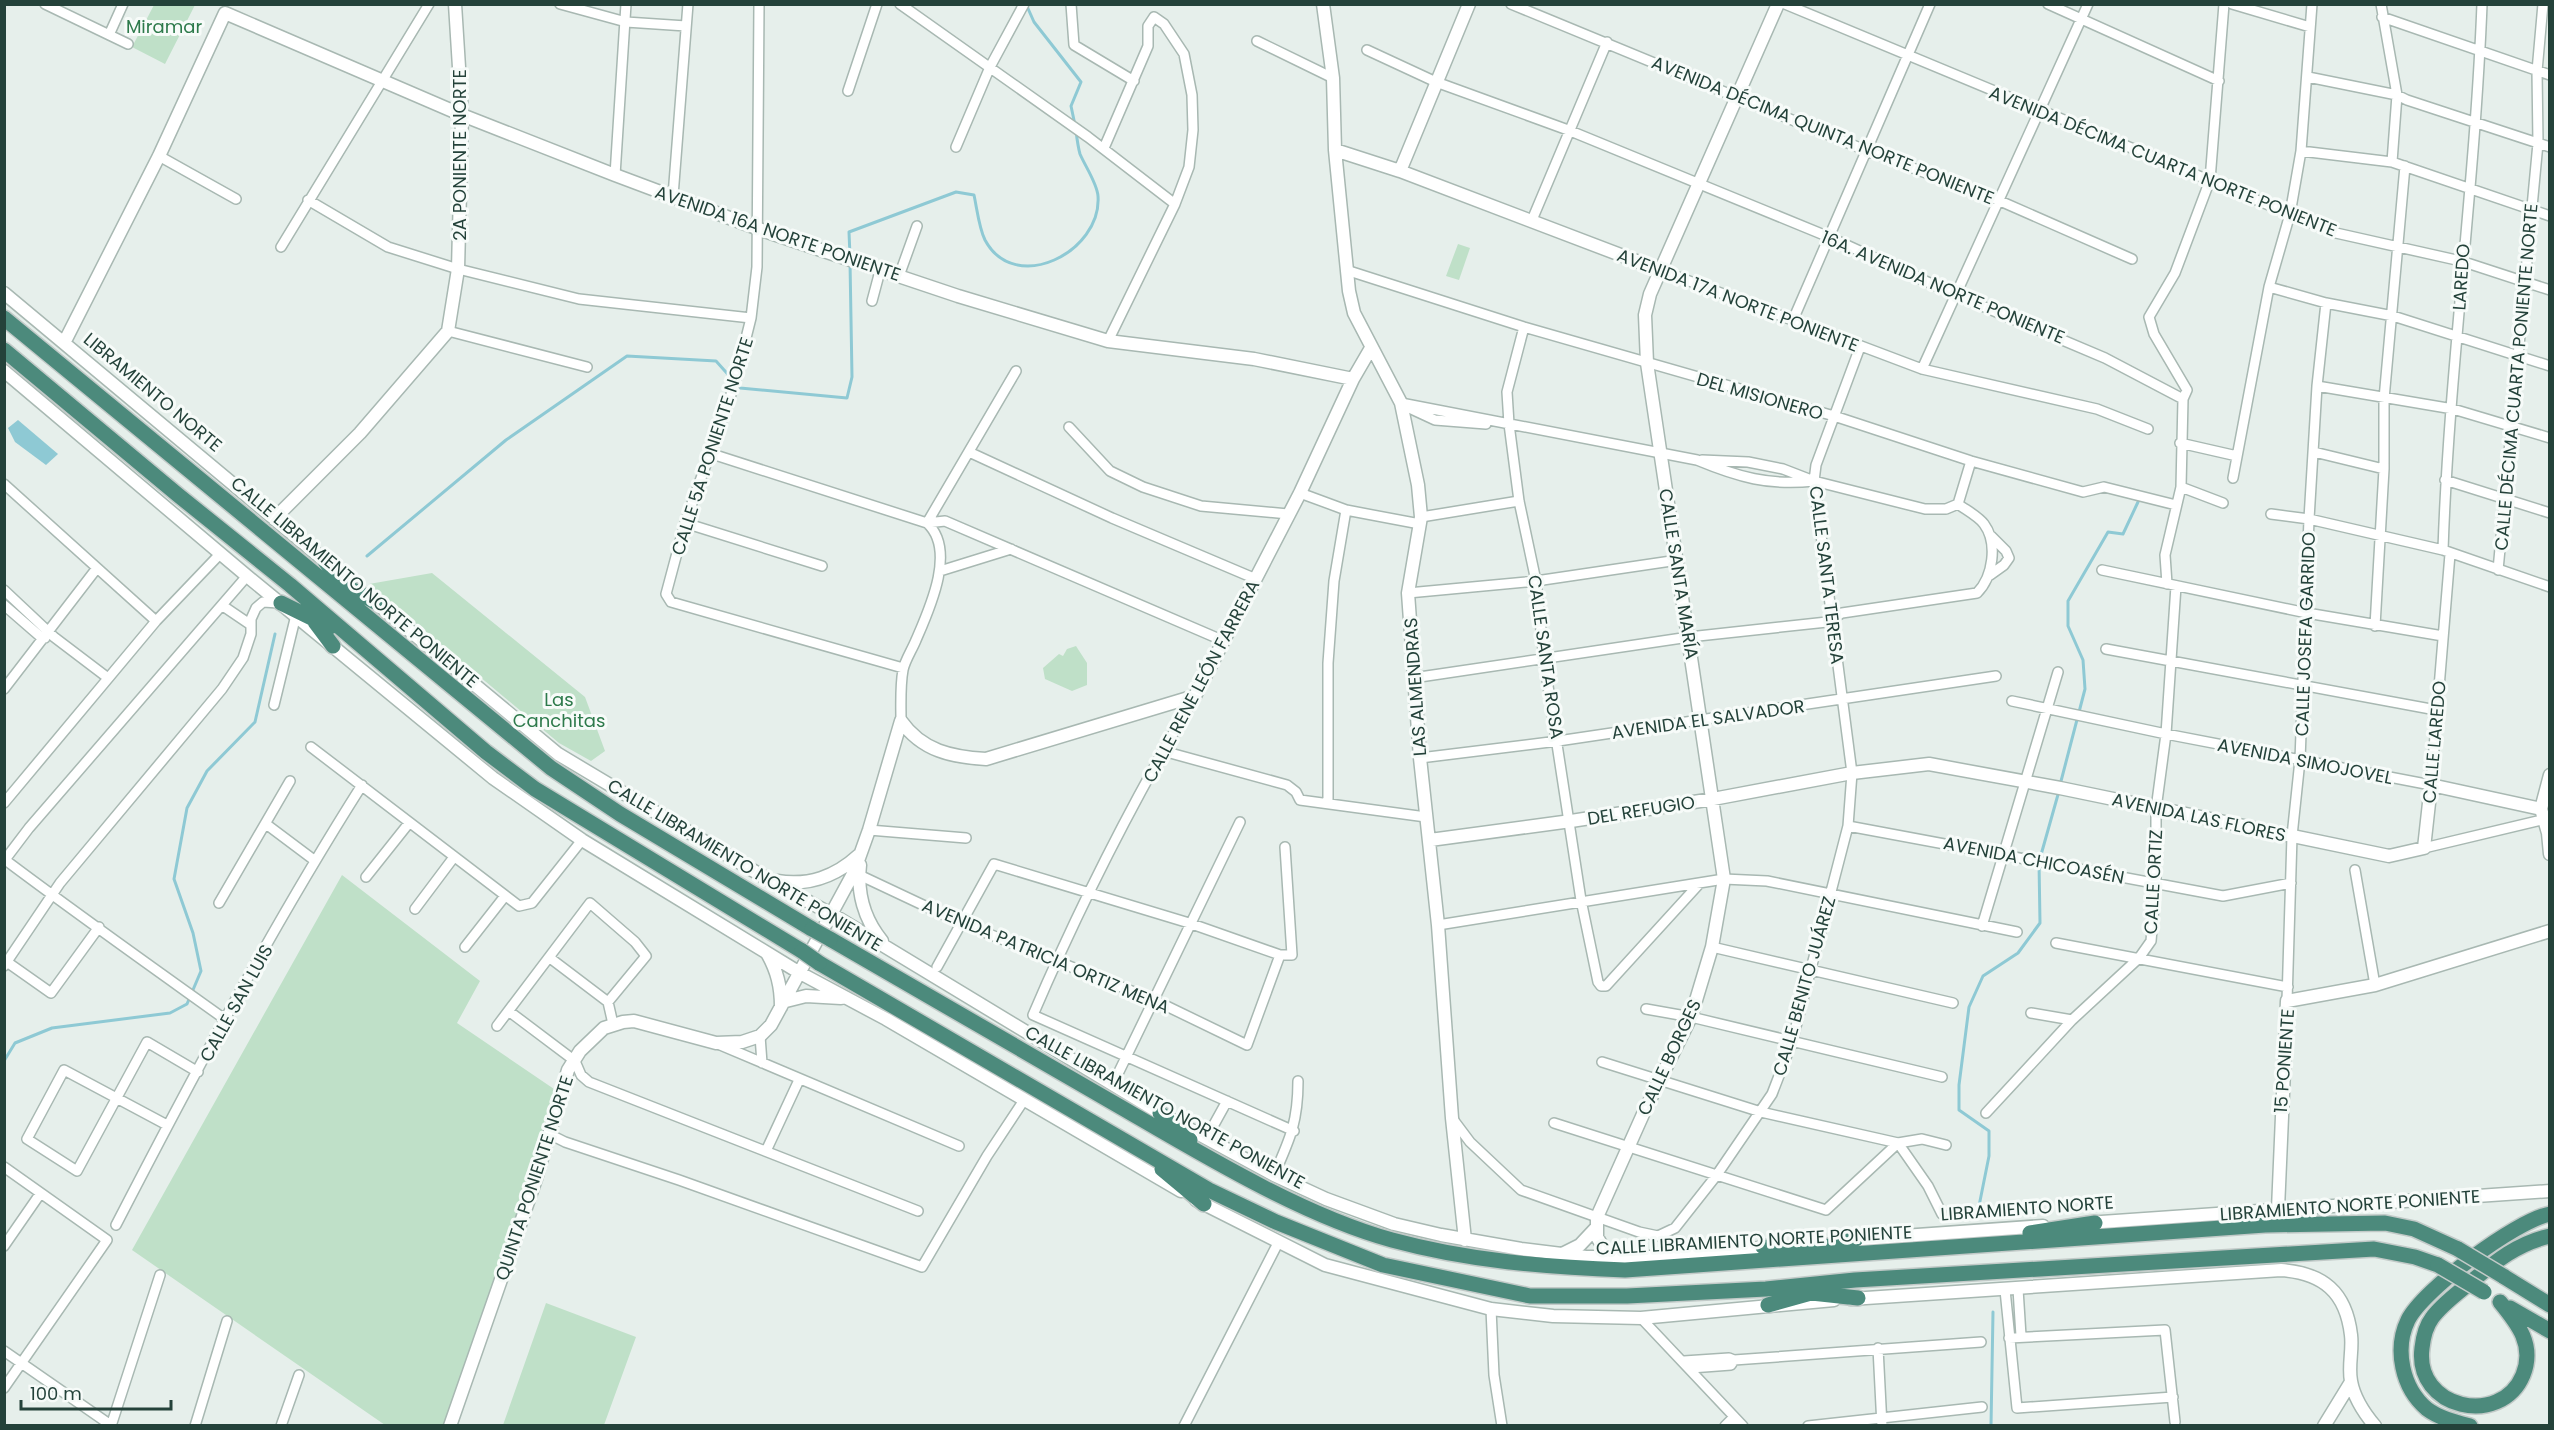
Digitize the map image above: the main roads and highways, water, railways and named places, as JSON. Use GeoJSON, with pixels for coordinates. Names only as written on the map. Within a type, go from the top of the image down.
{"type":"FeatureCollection","features":[{"type":"Feature","properties":{"kind":"highway","name":"CALLE LIBRAMIENTO NORTE PONIENTE"},"geometry":{"type":"LineString","coordinates":[[4,318],[303,564],[369,607],[551,768],[620,814],[812,929],[1149,1124],[1311,1209],[1389,1239],[1449,1254],[1528,1266],[1625,1270],[1767,1254],[1855,1256],[1975,1245],[2265,1225],[2385,1223],[2414,1229],[2458,1249],[2550,1305]]}},
{"type":"Feature","properties":{"kind":"highway"},"geometry":{"type":"LineString","coordinates":[[4,350],[535,789],[819,963],[1143,1150],[1207,1197]]}},
{"type":"Feature","properties":{"kind":"highway"},"geometry":{"type":"LineString","coordinates":[[325,561],[341,583],[369,607]]}},
{"type":"Feature","properties":{"kind":"highway"},"geometry":{"type":"LineString","coordinates":[[303,564],[341,583]]}},
{"type":"Feature","properties":{"kind":"highway"},"geometry":{"type":"LineString","coordinates":[[290,585],[333,646]]}},
{"type":"Feature","properties":{"kind":"highway"},"geometry":{"type":"LineString","coordinates":[[281,603],[350,638]]}},
{"type":"Feature","properties":{"kind":"highway"},"geometry":{"type":"LineString","coordinates":[[1160,1113],[1205,1155]]}},
{"type":"Feature","properties":{"kind":"highway"},"geometry":{"type":"LineString","coordinates":[[1149,1124],[1185,1136],[1206,1139]]}},
{"type":"Feature","properties":{"kind":"highway"},"geometry":{"type":"LineString","coordinates":[[1143,1150],[1173,1179]]}},
{"type":"Feature","properties":{"kind":"highway"},"geometry":{"type":"LineString","coordinates":[[1147,1172],[1173,1179],[1207,1197],[1383,1265],[1530,1296],[1627,1296],[1766,1289],[1855,1280],[2374,1249],[2415,1257],[2438,1265],[2550,1331]]}},
{"type":"Feature","properties":{"kind":"highway"},"geometry":{"type":"LineString","coordinates":[[2470,1425],[2448,1420],[2427,1409],[2413,1393],[2404,1376],[2401,1354],[2402,1336],[2419,1303],[2473,1258],[2514,1228],[2550,1214]]}},
{"type":"Feature","properties":{"kind":"highway"},"geometry":{"type":"LineString","coordinates":[[1975,1245],[2007,1236],[2095,1223]]}},
{"type":"Feature","properties":{"kind":"highway"},"geometry":{"type":"LineString","coordinates":[[2500,1302],[2520,1325],[2526,1341],[2528,1360],[2513,1391],[2496,1401],[2476,1406],[2457,1404],[2439,1395],[2426,1378],[2421,1359],[2423,1339],[2430,1320],[2446,1302],[2507,1252],[2534,1239],[2550,1236]]}},
{"type":"Feature","properties":{"kind":"highway"},"geometry":{"type":"LineString","coordinates":[[1812,1251],[1856,1239]]}},
{"type":"Feature","properties":{"kind":"highway"},"geometry":{"type":"LineString","coordinates":[[1767,1254],[1812,1251],[1855,1256]]}},
{"type":"Feature","properties":{"kind":"highway"},"geometry":{"type":"LineString","coordinates":[[1768,1305],[1855,1280]]}},
{"type":"Feature","properties":{"kind":"highway"},"geometry":{"type":"LineString","coordinates":[[1766,1289],[1858,1298]]}},
{"type":"Feature","properties":{"kind":"water"},"geometry":{"type":"Polygon","coordinates":[[[18,420],[58,454],[46,465],[15,442],[8,428],[18,420]]]}},
{"type":"Feature","properties":{"kind":"waterway"},"geometry":{"type":"LineString","coordinates":[[1026,4],[1034,22],[1081,82],[1071,106],[1075,125]]}},
{"type":"Feature","properties":{"kind":"waterway"},"geometry":{"type":"LineString","coordinates":[[850,256],[849,232],[956,192],[974,195],[985,240],[999,256],[1016,265],[1035,265],[1054,260],[1072,249],[1086,234],[1096,216],[1097,191],[1080,154],[1076,131]]}},
{"type":"Feature","properties":{"kind":"waterway"},"geometry":{"type":"LineString","coordinates":[[737,385],[740,388],[847,398],[852,377],[850,262]]}},
{"type":"Feature","properties":{"kind":"waterway"},"geometry":{"type":"LineString","coordinates":[[367,556],[506,440],[627,356],[716,361],[733,380]]}},
{"type":"Feature","properties":{"kind":"waterway"},"geometry":{"type":"LineString","coordinates":[[2060,785],[2085,689],[2083,660],[2068,626],[2068,601],[2108,532],[2123,534],[2138,502]]}},
{"type":"Feature","properties":{"kind":"waterway"},"geometry":{"type":"LineString","coordinates":[[4,1061],[15,1043],[52,1028],[170,1013],[187,1004],[201,971],[193,933],[174,879],[187,808],[207,771],[255,722],[275,634]]}},
{"type":"Feature","properties":{"kind":"waterway"},"geometry":{"type":"LineString","coordinates":[[1978,1211],[1989,1156],[1989,1131],[1959,1110],[1959,1085],[1969,1007],[1983,976],[2018,953],[2040,923],[2039,862],[2059,791]]}},
{"type":"Feature","properties":{"kind":"waterway"},"geometry":{"type":"LineString","coordinates":[[1991,1426],[1993,1312]]}},
{"type":"Feature","properties":{"kind":"park label","name":"Miramar"},"geometry":{"type":"Point","coordinates":[164,26]}},
{"type":"Feature","properties":{"kind":"park label","name":"Las Canchitas"},"geometry":{"type":"Point","coordinates":[559,709]}}]}
